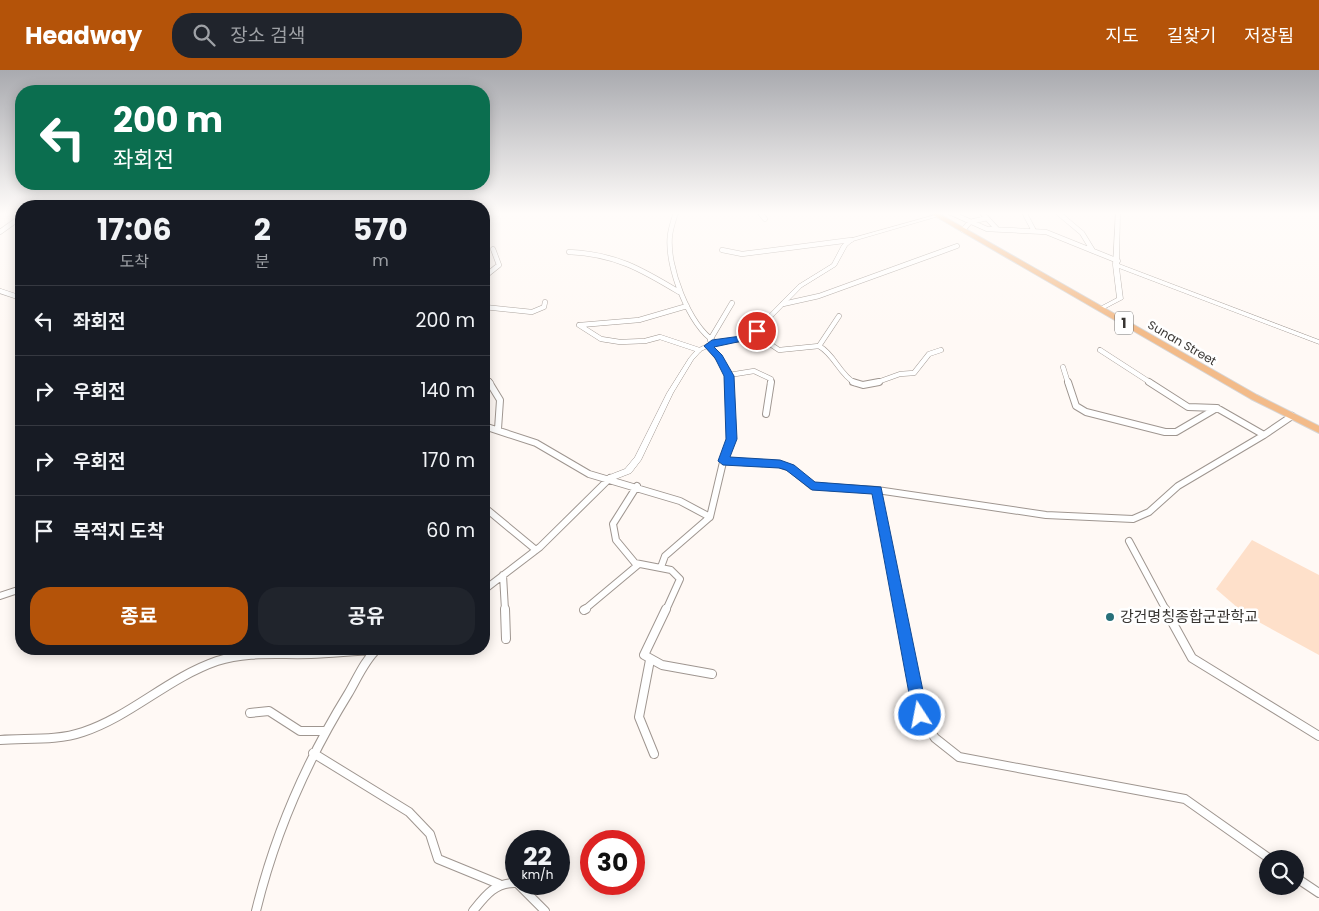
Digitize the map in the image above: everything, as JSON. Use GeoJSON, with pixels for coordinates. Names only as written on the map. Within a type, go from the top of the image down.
{"type":"FeatureCollection","features":[{"type":"Feature","properties":{"kind":"main road","name":"Sunan Street"},"geometry":{"type":"LineString","coordinates":[[1000,251],[1319,430]]}},
{"type":"Feature","properties":{"kind":"street"},"geometry":{"type":"LineString","coordinates":[[490,272],[499,264],[494,251]]}},
{"type":"Feature","properties":{"kind":"street"},"geometry":{"type":"LineString","coordinates":[[661,567],[665,556],[710,518],[723,461],[731,439],[729,376],[679,292],[672,251]]}},
{"type":"Feature","properties":{"kind":"street"},"geometry":{"type":"LineString","coordinates":[[728,251],[742,254],[763,251]]}},
{"type":"Feature","properties":{"kind":"street"},"geometry":{"type":"LineString","coordinates":[[737,340],[757,331],[806,281],[834,266],[842,251]]}},
{"type":"Feature","properties":{"kind":"street"},"geometry":{"type":"LineString","coordinates":[[784,304],[819,296],[943,251]]}},
{"type":"Feature","properties":{"kind":"street"},"geometry":{"type":"LineString","coordinates":[[1093,251],[1117,263],[1319,342]]}},
{"type":"Feature","properties":{"kind":"street"},"geometry":{"type":"LineString","coordinates":[[1100,309],[1120,299],[1117,251]]}},
{"type":"Feature","properties":{"kind":"street"},"geometry":{"type":"LineString","coordinates":[[569,252],[589,253],[636,266],[679,292]]}},
{"type":"Feature","properties":{"kind":"street"},"geometry":{"type":"LineString","coordinates":[[0,291],[15,296]]}},
{"type":"Feature","properties":{"kind":"street"},"geometry":{"type":"LineString","coordinates":[[490,308],[535,312],[544,307],[544,302]]}},
{"type":"Feature","properties":{"kind":"street"},"geometry":{"type":"LineString","coordinates":[[711,343],[732,303]]}},
{"type":"Feature","properties":{"kind":"street"},"geometry":{"type":"LineString","coordinates":[[687,306],[639,320],[579,325],[601,339],[620,342],[645,341],[660,337],[699,350]]}},
{"type":"Feature","properties":{"kind":"street"},"geometry":{"type":"LineString","coordinates":[[819,346],[839,316]]}},
{"type":"Feature","properties":{"kind":"street"},"geometry":{"type":"LineString","coordinates":[[490,585],[536,550],[610,478],[628,470],[638,458],[670,393],[691,359],[699,350],[711,343],[737,340],[766,342],[779,350],[819,346],[834,357],[848,379],[862,384],[879,382],[898,374],[914,373],[929,354],[941,350]]}},
{"type":"Feature","properties":{"kind":"street"},"geometry":{"type":"LineString","coordinates":[[1100,350],[1188,408],[1217,408],[1264,436]]}},
{"type":"Feature","properties":{"kind":"street"},"geometry":{"type":"LineString","coordinates":[[1063,367],[1076,406],[1086,412],[1164,432],[1176,432],[1217,408]]}},
{"type":"Feature","properties":{"kind":"street"},"geometry":{"type":"LineString","coordinates":[[729,376],[754,371],[771,379],[766,414]]}},
{"type":"Feature","properties":{"kind":"street"},"geometry":{"type":"LineString","coordinates":[[490,382],[499,392],[501,401],[498,429]]}},
{"type":"Feature","properties":{"kind":"street"},"geometry":{"type":"LineString","coordinates":[[723,461],[780,464],[790,468],[812,486],[877,490],[1046,515],[1133,519],[1149,512],[1178,486],[1264,436],[1292,416]]}},
{"type":"Feature","properties":{"kind":"street"},"geometry":{"type":"LineString","coordinates":[[490,427],[536,443],[590,474],[610,478],[680,501],[710,518]]}},
{"type":"Feature","properties":{"kind":"street"},"geometry":{"type":"LineString","coordinates":[[636,486],[613,524],[616,540],[629,558],[639,564],[661,567],[677,574],[680,579],[680,585],[644,655],[662,665],[712,674]]}},
{"type":"Feature","properties":{"kind":"street"},"geometry":{"type":"LineString","coordinates":[[877,490],[920,715],[935,738],[959,756],[1184,799],[1259,851]]}},
{"type":"Feature","properties":{"kind":"street"},"geometry":{"type":"LineString","coordinates":[[490,512],[536,550]]}},
{"type":"Feature","properties":{"kind":"street"},"geometry":{"type":"LineString","coordinates":[[1129,541],[1192,658],[1319,736]]}},
{"type":"Feature","properties":{"kind":"street"},"geometry":{"type":"LineString","coordinates":[[584,610],[639,564]]}},
{"type":"Feature","properties":{"kind":"street"},"geometry":{"type":"LineString","coordinates":[[503,575],[506,639]]}},
{"type":"Feature","properties":{"kind":"street"},"geometry":{"type":"LineString","coordinates":[[0,596],[15,591]]}},
{"type":"Feature","properties":{"kind":"street"},"geometry":{"type":"LineString","coordinates":[[0,740],[70,735],[82,732],[105,722],[203,666],[246,655]]}},
{"type":"Feature","properties":{"kind":"street"},"geometry":{"type":"LineString","coordinates":[[256,911],[275,838],[313,753],[324,731],[372,655]]}},
{"type":"Feature","properties":{"kind":"street"},"geometry":{"type":"LineString","coordinates":[[650,660],[639,717],[654,754]]}},
{"type":"Feature","properties":{"kind":"street"},"geometry":{"type":"LineString","coordinates":[[250,713],[269,712],[300,731],[324,731]]}},
{"type":"Feature","properties":{"kind":"street"},"geometry":{"type":"LineString","coordinates":[[313,753],[409,812],[430,834],[438,859],[499,884]]}},
{"type":"Feature","properties":{"kind":"street"},"geometry":{"type":"LineString","coordinates":[[1304,882],[1319,893]]}},
{"type":"Feature","properties":{"kind":"street"},"geometry":{"type":"LineString","coordinates":[[473,911],[493,888],[505,883]]}},
{"type":"Feature","properties":{"kind":"street"},"geometry":{"type":"LineString","coordinates":[[528,895],[545,911]]}},
{"type":"Feature","properties":{"kind":"shaded area"},"geometry":{"type":"Polygon","coordinates":[[[1252,540],[1319,575],[1319,655],[1246,615],[1216,589],[1252,540]]]}},
{"type":"Feature","properties":{"kind":"place","name":"강건명칭종합군관학교"},"geometry":{"type":"Point","coordinates":[1110,617]}},
{"type":"Feature","properties":{"kind":"route"},"geometry":{"type":"LineString","coordinates":[[757,331],[743,338],[716,342],[708,346],[719,357],[729,376],[731,439],[723,461],[780,464],[790,468],[812,486],[877,490],[920,715]]}}]}
